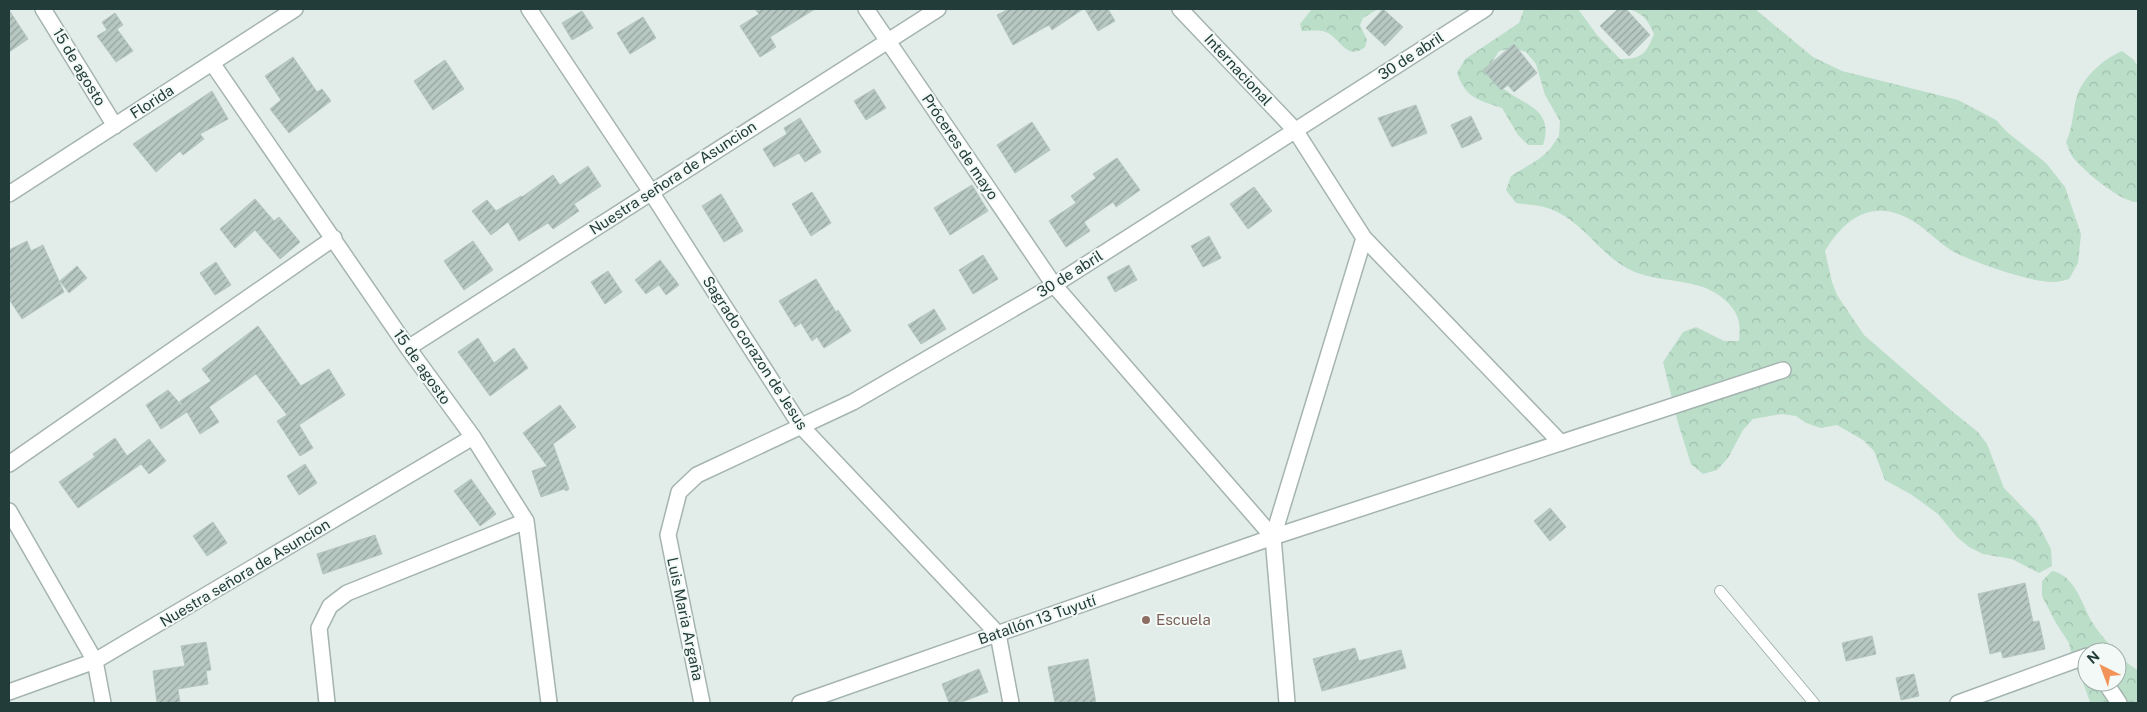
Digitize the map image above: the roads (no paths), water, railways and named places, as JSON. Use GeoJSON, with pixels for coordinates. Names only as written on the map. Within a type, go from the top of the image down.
{"type":"FeatureCollection","features":[{"type":"Feature","properties":{"kind":"street","name":"15 de agosto"},"geometry":{"type":"LineString","coordinates":[[43,9],[115,126]]}},
{"type":"Feature","properties":{"kind":"street","name":"Florida"},"geometry":{"type":"LineString","coordinates":[[9,194],[295,9]]}},
{"type":"Feature","properties":{"kind":"street","name":"Sagrado corazon de Jesus"},"geometry":{"type":"LineString","coordinates":[[529,9],[651,192],[800,425],[998,634]]}},
{"type":"Feature","properties":{"kind":"street","name":"Próceres de mayo"},"geometry":{"type":"LineString","coordinates":[[866,9],[1054,285],[1273,537]]}},
{"type":"Feature","properties":{"kind":"street","name":"Nuestra señora de Asuncion"},"geometry":{"type":"LineString","coordinates":[[408,348],[938,9]]}},
{"type":"Feature","properties":{"kind":"street","name":"Internacional"},"geometry":{"type":"LineString","coordinates":[[1180,9],[1296,130],[1364,238],[1561,443]]}},
{"type":"Feature","properties":{"kind":"street","name":"30 de abril"},"geometry":{"type":"LineString","coordinates":[[668,535],[679,492],[697,475],[800,425],[853,402],[1054,285],[1485,9]]}},
{"type":"Feature","properties":{"kind":"street","name":"15 de agosto"},"geometry":{"type":"LineString","coordinates":[[212,63],[408,348],[473,437],[526,521],[549,703]]}},
{"type":"Feature","properties":{"kind":"street"},"geometry":{"type":"LineString","coordinates":[[9,464],[334,238]]}},
{"type":"Feature","properties":{"kind":"street"},"geometry":{"type":"LineString","coordinates":[[1287,703],[1273,537],[1364,238]]}},
{"type":"Feature","properties":{"kind":"street","name":"Batallón 13 Tuyutí"},"geometry":{"type":"LineString","coordinates":[[800,703],[1273,537],[1783,370]]}},
{"type":"Feature","properties":{"kind":"street","name":"Nuestra señora de Asuncion"},"geometry":{"type":"LineString","coordinates":[[9,692],[95,661],[473,437]]}},
{"type":"Feature","properties":{"kind":"street"},"geometry":{"type":"LineString","coordinates":[[9,511],[95,661],[103,703]]}},
{"type":"Feature","properties":{"kind":"street"},"geometry":{"type":"LineString","coordinates":[[327,703],[319,628],[330,606],[347,593],[526,521]]}},
{"type":"Feature","properties":{"kind":"street","name":"Luis Maria Argaña"},"geometry":{"type":"LineString","coordinates":[[668,535],[702,703]]}},
{"type":"Feature","properties":{"kind":"street"},"geometry":{"type":"LineString","coordinates":[[998,634],[1011,703]]}},
{"type":"Feature","properties":{"kind":"street"},"geometry":{"type":"LineString","coordinates":[[1958,703],[2077,660]]}},
{"type":"Feature","properties":{"kind":"street"},"geometry":{"type":"LineString","coordinates":[[2112,692],[2119,703]]}},
{"type":"Feature","properties":{"kind":"lane"},"geometry":{"type":"LineString","coordinates":[[1720,591],[1814,703]]}},
{"type":"Feature","properties":{"kind":"place","name":"Escuela"},"geometry":{"type":"Point","coordinates":[1146,620]}}]}
